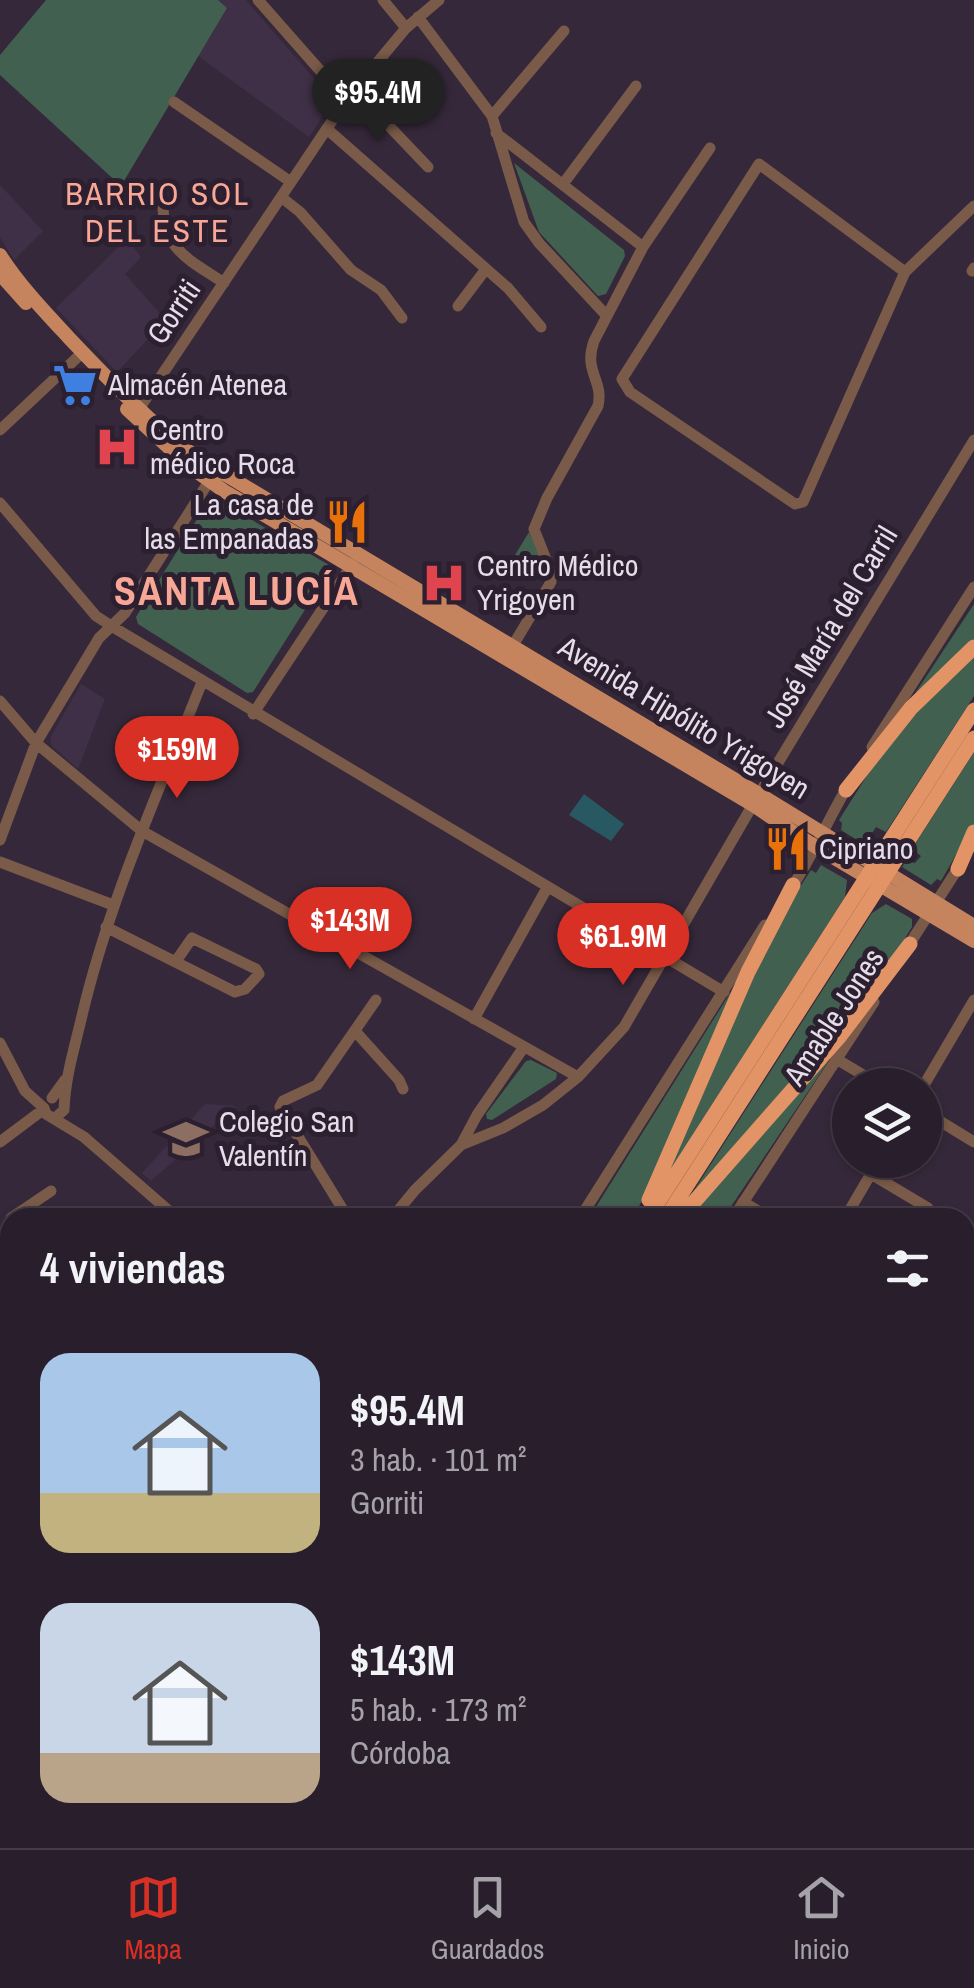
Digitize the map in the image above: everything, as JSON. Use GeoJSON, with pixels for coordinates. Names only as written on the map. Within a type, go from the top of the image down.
{"type":"FeatureCollection","features":[{"type":"Feature","properties":{"kind":"highway"},"geometry":{"type":"LineString","coordinates":[[846,790],[911,708],[974,648]]}},
{"type":"Feature","properties":{"kind":"highway"},"geometry":{"type":"LineString","coordinates":[[672,1208],[899,841],[974,710]]}},
{"type":"Feature","properties":{"kind":"highway"},"geometry":{"type":"LineString","coordinates":[[899,841],[974,738]]}},
{"type":"Feature","properties":{"kind":"highway"},"geometry":{"type":"LineString","coordinates":[[958,869],[974,832]]}},
{"type":"Feature","properties":{"kind":"highway"},"geometry":{"type":"LineString","coordinates":[[648,1208],[743,982],[793,886]]}},
{"type":"Feature","properties":{"kind":"highway"},"geometry":{"type":"LineString","coordinates":[[651,1208],[858,905]]}},
{"type":"Feature","properties":{"kind":"highway"},"geometry":{"type":"LineString","coordinates":[[689,1208],[840,1036],[910,944]]}},
{"type":"Feature","properties":{"kind":"main road","name":"Avenida Hipólito Yrigoyen"},"geometry":{"type":"LineString","coordinates":[[0,255],[80,356]]}},
{"type":"Feature","properties":{"kind":"main road","name":"Avenida Hipólito Yrigoyen"},"geometry":{"type":"LineString","coordinates":[[0,274],[137,413],[212,476],[756,799],[932,909],[974,941]]}},
{"type":"Feature","properties":{"kind":"main road","name":"Avenida Hipólito Yrigoyen"},"geometry":{"type":"LineString","coordinates":[[932,909],[974,926]]}},
{"type":"Feature","properties":{"kind":"street"},"geometry":{"type":"LineString","coordinates":[[258,0],[348,98],[389,126],[428,167]]}},
{"type":"Feature","properties":{"kind":"street"},"geometry":{"type":"LineString","coordinates":[[383,0],[406,28]]}},
{"type":"Feature","properties":{"kind":"street","name":"Gorriti"},"geometry":{"type":"LineString","coordinates":[[137,413],[348,98],[406,28],[439,0]]}},
{"type":"Feature","properties":{"kind":"street"},"geometry":{"type":"LineString","coordinates":[[418,18],[492,116],[524,222],[606,315]]}},
{"type":"Feature","properties":{"kind":"street"},"geometry":{"type":"LineString","coordinates":[[492,116],[564,31]]}},
{"type":"Feature","properties":{"kind":"street"},"geometry":{"type":"LineString","coordinates":[[563,184],[636,86]]}},
{"type":"Feature","properties":{"kind":"street"},"geometry":{"type":"LineString","coordinates":[[174,102],[290,182]]}},
{"type":"Feature","properties":{"kind":"street"},"geometry":{"type":"LineString","coordinates":[[327,128],[508,288],[541,327]]}},
{"type":"Feature","properties":{"kind":"street"},"geometry":{"type":"LineString","coordinates":[[496,133],[643,247]]}},
{"type":"Feature","properties":{"kind":"street"},"geometry":{"type":"LineString","coordinates":[[509,652],[551,582],[552,572],[534,529],[598,406],[600,399],[588,357],[643,247],[710,148]]}},
{"type":"Feature","properties":{"kind":"street"},"geometry":{"type":"LineString","coordinates":[[906,272],[758,164],[622,378],[630,392],[796,504],[803,502],[906,272],[974,206]]}},
{"type":"Feature","properties":{"kind":"street"},"geometry":{"type":"LineString","coordinates":[[281,197],[300,212],[351,270],[381,290],[402,318]]}},
{"type":"Feature","properties":{"kind":"street"},"geometry":{"type":"LineString","coordinates":[[163,202],[162,223],[167,237],[182,255],[224,283]]}},
{"type":"Feature","properties":{"kind":"street"},"geometry":{"type":"LineString","coordinates":[[458,306],[486,268]]}},
{"type":"Feature","properties":{"kind":"street"},"geometry":{"type":"LineString","coordinates":[[0,430],[80,356]]}},
{"type":"Feature","properties":{"kind":"street","name":"José María del Carril"},"geometry":{"type":"LineString","coordinates":[[462,1146],[530,1112],[578,1077],[624,1027],[756,799],[974,440]]}},
{"type":"Feature","properties":{"kind":"street"},"geometry":{"type":"LineString","coordinates":[[0,840],[36,743],[99,638],[125,613],[212,476]]}},
{"type":"Feature","properties":{"kind":"street"},"geometry":{"type":"LineString","coordinates":[[0,504],[96,616],[724,992]]}},
{"type":"Feature","properties":{"kind":"street"},"geometry":{"type":"LineString","coordinates":[[254,714],[354,560]]}},
{"type":"Feature","properties":{"kind":"street"},"geometry":{"type":"LineString","coordinates":[[586,1208],[793,886],[846,790],[974,587]]}},
{"type":"Feature","properties":{"kind":"street"},"geometry":{"type":"LineString","coordinates":[[0,1142],[53,1108],[69,1072],[94,965],[113,905],[202,682]]}},
{"type":"Feature","properties":{"kind":"street"},"geometry":{"type":"LineString","coordinates":[[0,701],[36,743],[142,831],[578,1077]]}},
{"type":"Feature","properties":{"kind":"street","name":"Amable Jones"},"geometry":{"type":"LineString","coordinates":[[740,1208],[838,1060],[974,841]]}},
{"type":"Feature","properties":{"kind":"street"},"geometry":{"type":"LineString","coordinates":[[0,862],[113,905]]}},
{"type":"Feature","properties":{"kind":"street"},"geometry":{"type":"LineString","coordinates":[[474,1019],[546,888]]}},
{"type":"Feature","properties":{"kind":"street"},"geometry":{"type":"LineString","coordinates":[[106,927],[235,992],[245,989],[258,974],[192,938],[176,962]]}},
{"type":"Feature","properties":{"kind":"street"},"geometry":{"type":"LineString","coordinates":[[342,1208],[280,1107],[283,1101],[317,1086],[376,1000]]}},
{"type":"Feature","properties":{"kind":"street"},"geometry":{"type":"LineString","coordinates":[[934,1068],[974,1000]]}},
{"type":"Feature","properties":{"kind":"street"},"geometry":{"type":"LineString","coordinates":[[355,1031],[403,1088]]}},
{"type":"Feature","properties":{"kind":"street"},"geometry":{"type":"LineString","coordinates":[[0,1043],[29,1096],[53,1108],[166,1208]]}},
{"type":"Feature","properties":{"kind":"street"},"geometry":{"type":"LineString","coordinates":[[400,1208],[462,1146],[477,1115],[524,1047]]}},
{"type":"Feature","properties":{"kind":"street"},"geometry":{"type":"LineString","coordinates":[[838,1060],[851,1068]]}},
{"type":"Feature","properties":{"kind":"street"},"geometry":{"type":"LineString","coordinates":[[942,1122],[974,1142]]}},
{"type":"Feature","properties":{"kind":"street"},"geometry":{"type":"LineString","coordinates":[[851,1208],[869,1178]]}},
{"type":"Feature","properties":{"kind":"street"},"geometry":{"type":"LineString","coordinates":[[878,1178],[928,1208]]}},
{"type":"Feature","properties":{"kind":"street"},"geometry":{"type":"LineString","coordinates":[[26,1208],[51,1191]]}},
{"type":"Feature","properties":{"kind":"street"},"geometry":{"type":"LineString","coordinates":[[744,1202],[754,1208]]}},
{"type":"Feature","properties":{"kind":"shaded area"},"geometry":{"type":"Polygon","coordinates":[[[46,0],[218,0],[227,8],[121,186],[0,75],[0,55],[46,0]]]}},
{"type":"Feature","properties":{"kind":"shaded area"},"geometry":{"type":"Polygon","coordinates":[[[218,0],[246,0],[330,97],[330,106],[309,137],[198,56],[227,8],[218,0]]]}},
{"type":"Feature","properties":{"kind":"shaded area"},"geometry":{"type":"Polygon","coordinates":[[[514,163],[624,250],[625,256],[606,294],[598,296],[539,232],[514,163]]]}},
{"type":"Feature","properties":{"kind":"shaded area"},"geometry":{"type":"Polygon","coordinates":[[[0,185],[43,231],[14,260],[0,237],[0,185]]]}},
{"type":"Feature","properties":{"kind":"shaded area"},"geometry":{"type":"Polygon","coordinates":[[[127,239],[141,257],[125,274],[166,320],[117,372],[56,308],[127,239]]]}},
{"type":"Feature","properties":{"kind":"shaded area"},"geometry":{"type":"Polygon","coordinates":[[[216,499],[329,565],[330,570],[253,692],[247,693],[138,624],[136,617],[209,500],[216,499]]]}},
{"type":"Feature","properties":{"kind":"shaded area"},"geometry":{"type":"Polygon","coordinates":[[[529,532],[547,571],[545,580],[512,560],[529,532]]]}},
{"type":"Feature","properties":{"kind":"shaded area"},"geometry":{"type":"Polygon","coordinates":[[[974,604],[974,639],[917,693],[916,692],[974,604]]]}},
{"type":"Feature","properties":{"kind":"shaded area"},"geometry":{"type":"Polygon","coordinates":[[[974,652],[974,696],[886,832],[876,827],[869,838],[877,844],[873,850],[841,830],[839,820],[885,747],[974,652]]]}},
{"type":"Feature","properties":{"kind":"shaded area"},"geometry":{"type":"Polygon","coordinates":[[[81,684],[105,699],[78,769],[52,746],[50,738],[81,684]]]}},
{"type":"Feature","properties":{"kind":"shaded area"},"geometry":{"type":"Polygon","coordinates":[[[974,752],[974,823],[941,881],[937,879],[931,885],[902,867],[906,861],[915,863],[921,856],[912,849],[974,752]]]}},
{"type":"Feature","properties":{"kind":"shaded area"},"geometry":{"type":"Polygon","coordinates":[[[584,794],[624,824],[611,841],[569,815],[584,794]]]}},
{"type":"Feature","properties":{"kind":"shaded area"},"geometry":{"type":"Polygon","coordinates":[[[821,865],[847,880],[845,897],[667,1175],[779,919],[811,870],[816,873],[821,865]]]}},
{"type":"Feature","properties":{"kind":"shaded area"},"geometry":{"type":"Polygon","coordinates":[[[886,904],[912,919],[912,927],[875,986],[691,1195],[872,913],[886,904]]]}},
{"type":"Feature","properties":{"kind":"shaded area"},"geometry":{"type":"Polygon","coordinates":[[[742,974],[638,1208],[595,1208],[742,974]]]}},
{"type":"Feature","properties":{"kind":"shaded area"},"geometry":{"type":"Polygon","coordinates":[[[526,1061],[557,1073],[556,1079],[492,1120],[487,1119],[486,1114],[526,1061]]]}},
{"type":"Feature","properties":{"kind":"shaded area"},"geometry":{"type":"Polygon","coordinates":[[[824,1062],[828,1062],[730,1208],[697,1208],[824,1062]]]}},
{"type":"Feature","properties":{"kind":"shaded area","name":"Colegio San Valentín"},"geometry":{"type":"Polygon","coordinates":[[[205,1104],[236,1106],[151,1181],[142,1173],[205,1104]]]}},
{"type":"Feature","properties":{"kind":"place","name":"Almacén Atenea"},"geometry":{"type":"Point","coordinates":[75,385]}},
{"type":"Feature","properties":{"kind":"place","name":"Centro médico Roca"},"geometry":{"type":"Point","coordinates":[117,447]}},
{"type":"Feature","properties":{"kind":"place","name":"La casa de las Empanadas"},"geometry":{"type":"Point","coordinates":[347,522]}},
{"type":"Feature","properties":{"kind":"place","name":"Centro Médico Yrigoyen"},"geometry":{"type":"Point","coordinates":[444,583]}},
{"type":"Feature","properties":{"kind":"place","name":"Cipriano"},"geometry":{"type":"Point","coordinates":[786,849]}},
{"type":"Feature","properties":{"kind":"place","name":"Colegio San Valentín"},"geometry":{"type":"Point","coordinates":[186,1139]}},
{"type":"Feature","properties":{"kind":"district","name":"BARRIO SOL DEL ESTE"},"geometry":{"type":"Point","coordinates":[158,212]}},
{"type":"Feature","properties":{"kind":"district","name":"SANTA LUCÍA"},"geometry":{"type":"Point","coordinates":[237,591]}}]}
